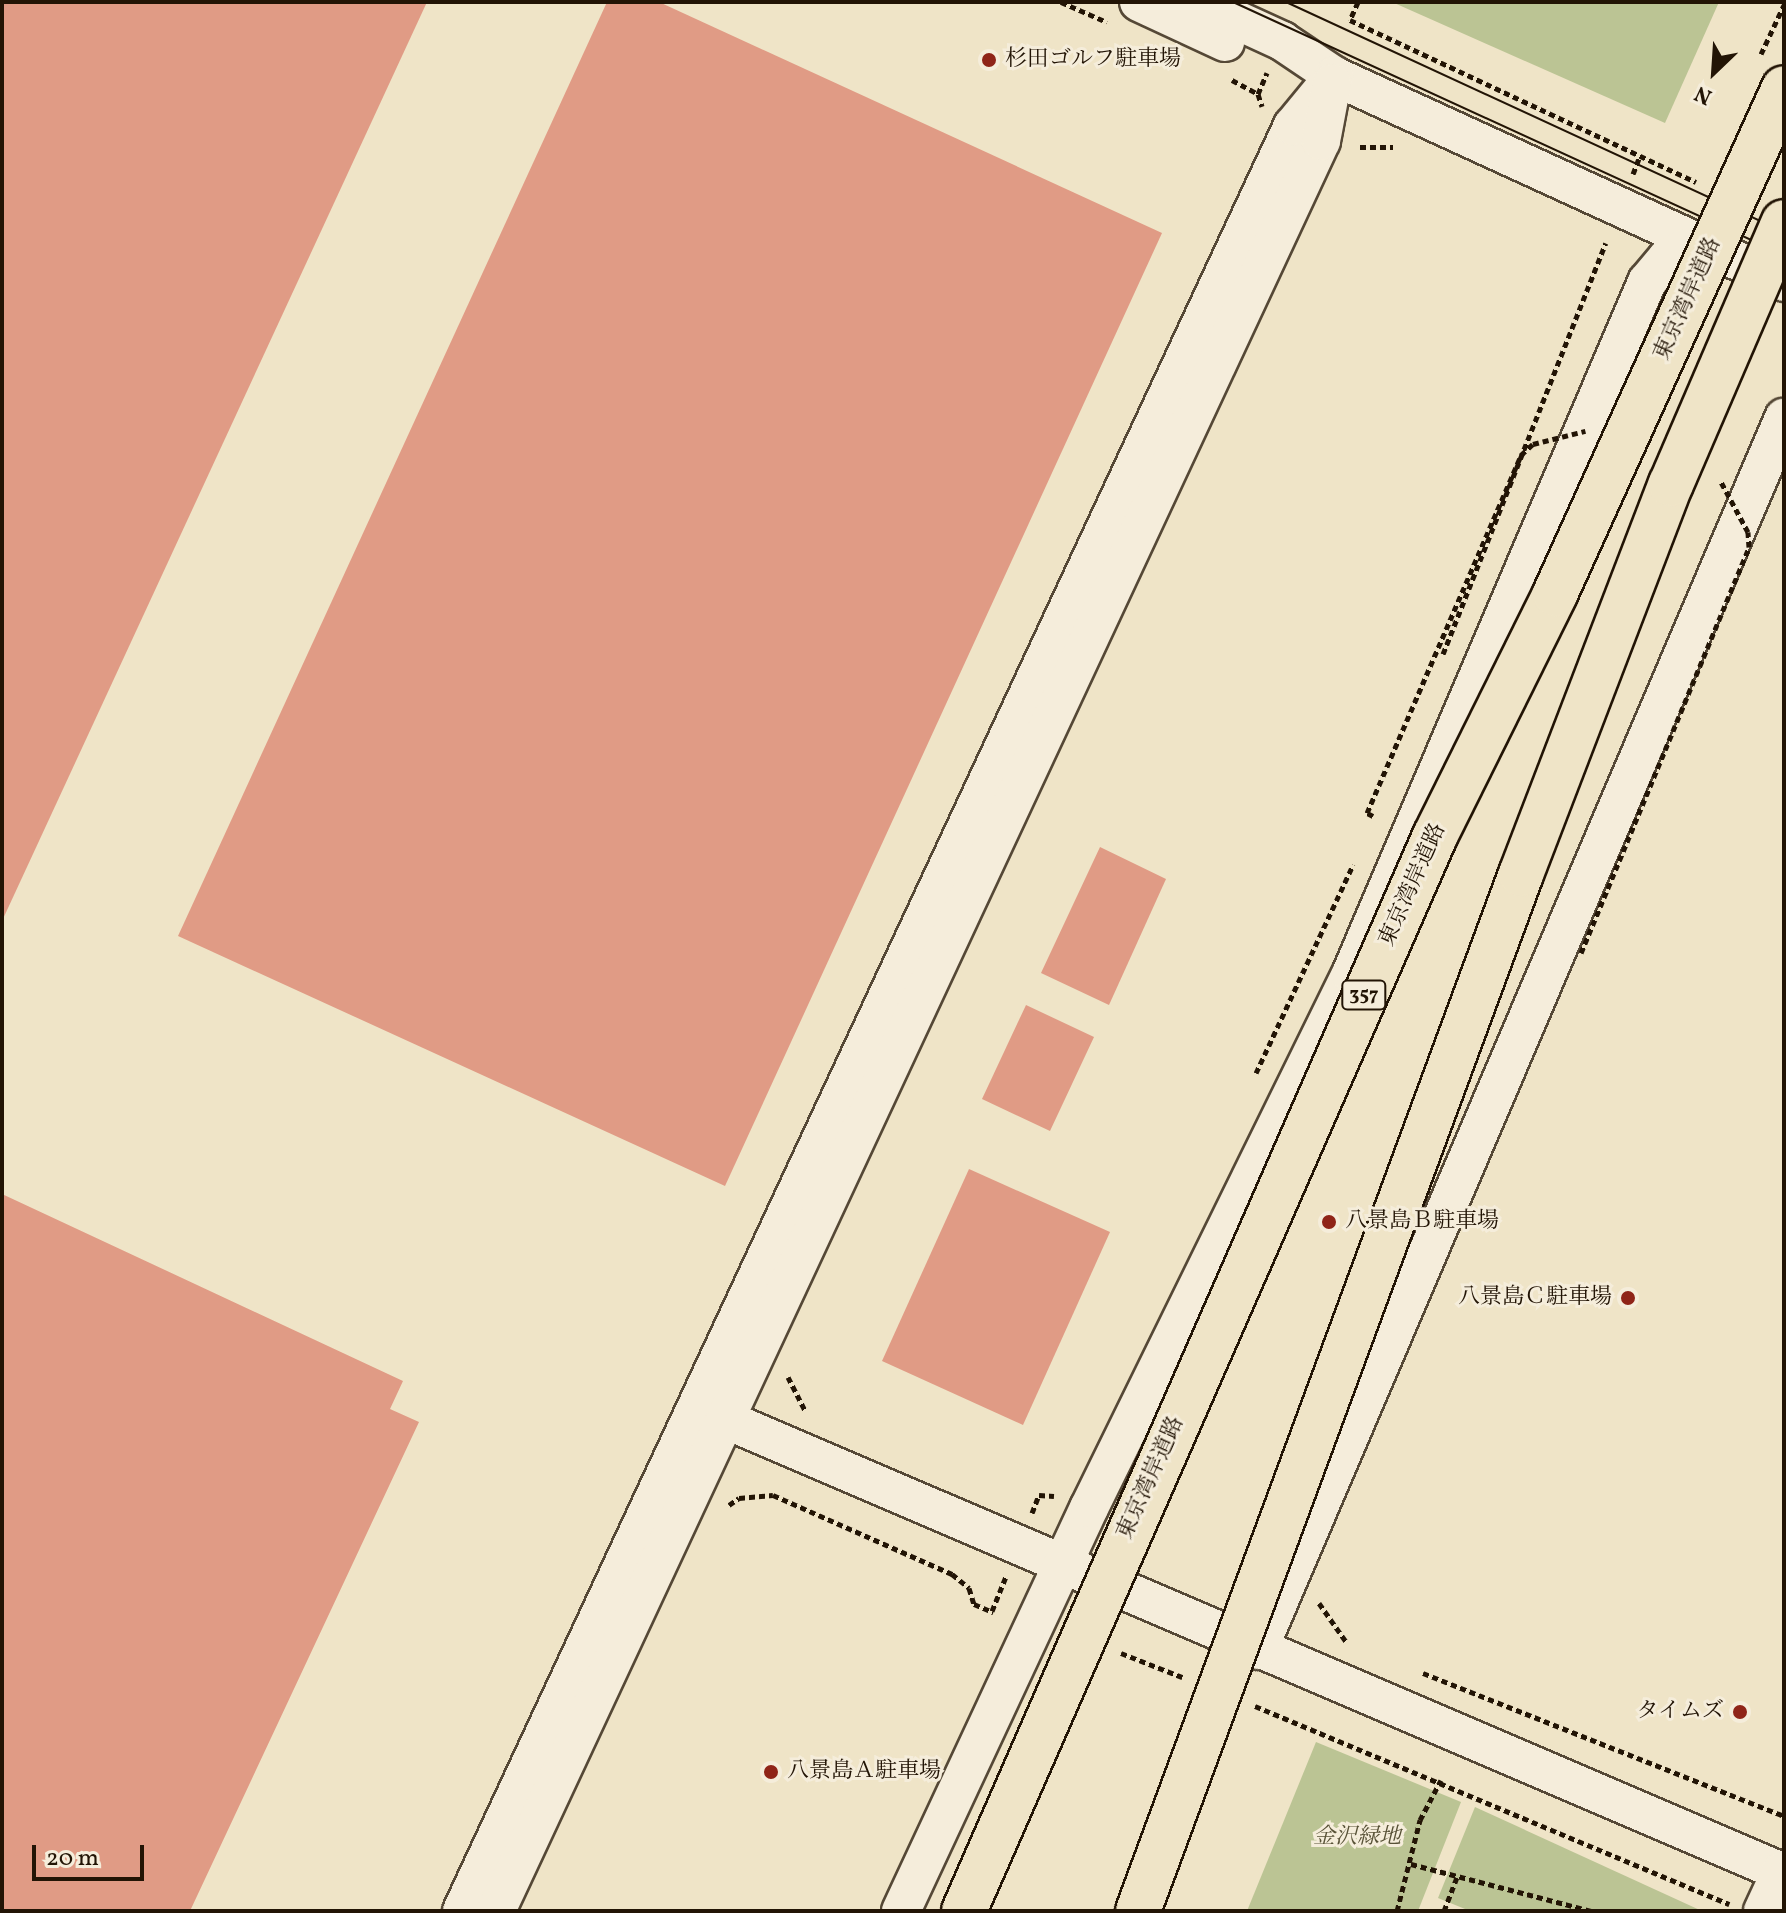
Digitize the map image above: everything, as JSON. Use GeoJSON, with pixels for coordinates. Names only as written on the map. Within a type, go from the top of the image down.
{"type":"FeatureCollection","features":[{"type":"Feature","properties":{"kind":"highway","name":"東京湾岸道路"},"geometry":{"type":"LineString","coordinates":[[964,1911],[1435,836],[1555,594],[1769,78]]}},
{"type":"Feature","properties":{"kind":"highway"},"geometry":{"type":"LineString","coordinates":[[1138,1911],[1521,874],[1671,484],[1784,222]]}},
{"type":"Feature","properties":{"kind":"street"},"geometry":{"type":"LineString","coordinates":[[1139,2],[1271,63],[1334,76]]}},
{"type":"Feature","properties":{"kind":"street"},"geometry":{"type":"LineString","coordinates":[[1197,2],[1282,41],[1334,76],[1784,282]]}},
{"type":"Feature","properties":{"kind":"street"},"geometry":{"type":"LineString","coordinates":[[462,1911],[709,1413],[1321,141],[1334,76]]}},
{"type":"Feature","properties":{"kind":"street"},"geometry":{"type":"LineString","coordinates":[[1626,211],[1649,251],[1647,282]]}},
{"type":"Feature","properties":{"kind":"street"},"geometry":{"type":"LineString","coordinates":[[901,1911],[1061,1568],[1351,974],[1647,282],[1667,258],[1686,248],[1707,248]]}},
{"type":"Feature","properties":{"kind":"street"},"geometry":{"type":"LineString","coordinates":[[1258,1650],[1784,418]]}},
{"type":"Feature","properties":{"kind":"street"},"geometry":{"type":"LineString","coordinates":[[709,1413],[1061,1568],[1783,1872],[1748,1909]]}},
{"type":"Feature","properties":{"kind":"street"},"geometry":{"type":"LineString","coordinates":[[496,1911],[709,1413]]}},
{"type":"Feature","properties":{"kind":"path"},"geometry":{"type":"LineString","coordinates":[[1358,2],[1350,20],[1712,190]]}},
{"type":"Feature","properties":{"kind":"path"},"geometry":{"type":"LineString","coordinates":[[1769,78],[1784,5]]}},
{"type":"Feature","properties":{"kind":"path"},"geometry":{"type":"LineString","coordinates":[[1354,150],[1395,147],[1409,154]]}},
{"type":"Feature","properties":{"kind":"path"},"geometry":{"type":"LineString","coordinates":[[1401,759],[1606,244],[1626,211],[1640,156]]}},
{"type":"Feature","properties":{"kind":"path"},"geometry":{"type":"LineString","coordinates":[[1698,195],[1704,181]]}},
{"type":"Feature","properties":{"kind":"path"},"geometry":{"type":"LineString","coordinates":[[1592,237],[1606,244]]}},
{"type":"Feature","properties":{"kind":"path"},"geometry":{"type":"LineString","coordinates":[[1373,816],[1367,813],[1521,455],[1533,444],[1593,427]]}},
{"type":"Feature","properties":{"kind":"path"},"geometry":{"type":"LineString","coordinates":[[1581,953],[1749,547],[1748,532],[1721,489],[1721,473]]}},
{"type":"Feature","properties":{"kind":"path"},"geometry":{"type":"LineString","coordinates":[[1370,832],[1383,804]]}},
{"type":"Feature","properties":{"kind":"path"},"geometry":{"type":"LineString","coordinates":[[1255,1075],[1356,860]]}},
{"type":"Feature","properties":{"kind":"path"},"geometry":{"type":"LineString","coordinates":[[786,1367],[805,1411],[819,1417]]}},
{"type":"Feature","properties":{"kind":"path"},"geometry":{"type":"LineString","coordinates":[[716,1514],[739,1498],[773,1495],[952,1574],[969,1588],[974,1604],[1034,1629]]}},
{"type":"Feature","properties":{"kind":"path"},"geometry":{"type":"LineString","coordinates":[[1019,1502],[1034,1508]]}},
{"type":"Feature","properties":{"kind":"path"},"geometry":{"type":"LineString","coordinates":[[1349,1644],[1363,1650]]}},
{"type":"Feature","properties":{"kind":"path"},"geometry":{"type":"LineString","coordinates":[[1107,1647],[1194,1682]]}},
{"type":"Feature","properties":{"kind":"path"},"geometry":{"type":"LineString","coordinates":[[1408,1667],[1784,1816]]}},
{"type":"Feature","properties":{"kind":"path"},"geometry":{"type":"LineString","coordinates":[[1252,1705],[1441,1780],[1723,1902],[1748,1909]]}},
{"type":"Feature","properties":{"kind":"path"},"geometry":{"type":"LineString","coordinates":[[1397,1911],[1420,1820],[1441,1780]]}},
{"type":"Feature","properties":{"kind":"path"},"geometry":{"type":"LineString","coordinates":[[1411,1864],[1591,1911]]}},
{"type":"Feature","properties":{"kind":"path"},"geometry":{"type":"LineString","coordinates":[[1444,1911],[1457,1877]]}},
{"type":"Feature","properties":{"kind":"path"},"geometry":{"type":"LineString","coordinates":[[1720,1911],[1723,1902]]}},
{"type":"Feature","properties":{"kind":"green space"},"geometry":{"type":"Polygon","coordinates":[[[1392,2],[1719,2],[1665,123],[1392,2]]]}},
{"type":"Feature","properties":{"kind":"green space","name":"金沢緑地"},"geometry":{"type":"Polygon","coordinates":[[[1316,1742],[1461,1802],[1418,1911],[1247,1911],[1316,1742]]]}},
{"type":"Feature","properties":{"kind":"green space"},"geometry":{"type":"Polygon","coordinates":[[[1475,1807],[1702,1911],[1470,1911],[1438,1898],[1475,1807]]]}},
{"type":"Feature","properties":{"kind":"building"},"geometry":{"type":"Polygon","coordinates":[[[2,2],[427,2],[2,921],[2,2]]]}},
{"type":"Feature","properties":{"kind":"building"},"geometry":{"type":"Polygon","coordinates":[[[607,2],[659,2],[1162,233],[725,1186],[178,936],[607,2]]]}},
{"type":"Feature","properties":{"kind":"building"},"geometry":{"type":"Polygon","coordinates":[[[1100,847],[1166,879],[1109,1005],[1041,973],[1100,847]]]}},
{"type":"Feature","properties":{"kind":"building"},"geometry":{"type":"Polygon","coordinates":[[[1026,1005],[1094,1037],[1050,1131],[982,1099],[1026,1005]]]}},
{"type":"Feature","properties":{"kind":"building"},"geometry":{"type":"Polygon","coordinates":[[[969,1169],[1110,1232],[1023,1425],[882,1361],[969,1169]]]}},
{"type":"Feature","properties":{"kind":"building"},"geometry":{"type":"Polygon","coordinates":[[[2,1194],[403,1381],[390,1409],[419,1422],[190,1911],[2,1911],[2,1194]]]}},
{"type":"Feature","properties":{"kind":"tram line"},"geometry":{"type":"LineString","coordinates":[[1233,2],[1784,255]]}},
{"type":"Feature","properties":{"kind":"tram line"},"geometry":{"type":"LineString","coordinates":[[1286,2],[1784,232]]}},
{"type":"Feature","properties":{"kind":"place","name":"杉田ゴルフ駐車場"},"geometry":{"type":"Point","coordinates":[989,60]}},
{"type":"Feature","properties":{"kind":"place","name":"八景島Ｂ駐車場"},"geometry":{"type":"Point","coordinates":[1329,1222]}},
{"type":"Feature","properties":{"kind":"place","name":"八景島Ｃ駐車場"},"geometry":{"type":"Point","coordinates":[1628,1298]}},
{"type":"Feature","properties":{"kind":"place","name":"タイムズ"},"geometry":{"type":"Point","coordinates":[1740,1712]}},
{"type":"Feature","properties":{"kind":"place","name":"八景島Ａ駐車場"},"geometry":{"type":"Point","coordinates":[771,1772]}}]}
